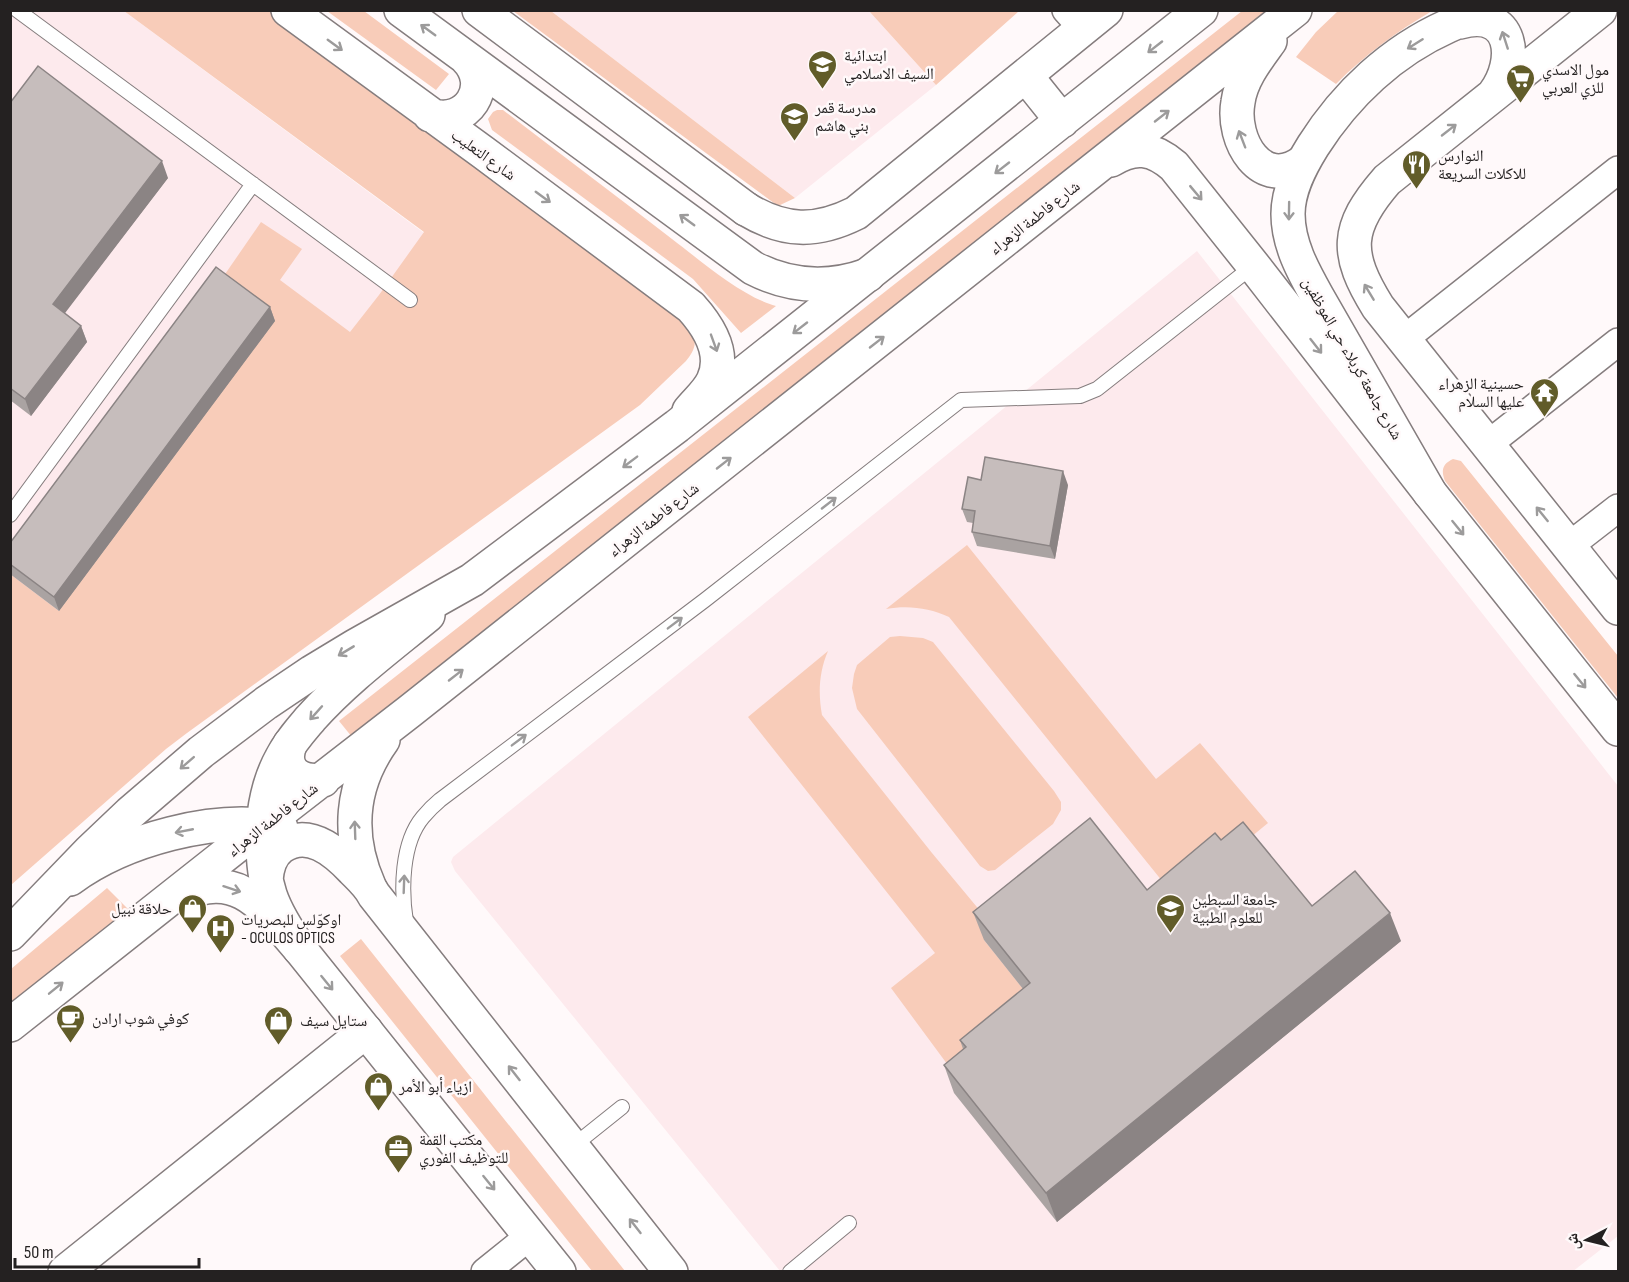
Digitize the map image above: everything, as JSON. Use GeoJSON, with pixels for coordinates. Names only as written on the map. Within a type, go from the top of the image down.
{"type":"FeatureCollection","features":[{"type":"Feature","properties":{"kind":"main road","name":"شارع التعليب"},"geometry":{"type":"LineString","coordinates":[[288,10],[679,297],[696,313],[708,329],[715,344],[718,364],[711,385],[677,426]]}},
{"type":"Feature","properties":{"kind":"main road"},"geometry":{"type":"LineString","coordinates":[[401,10],[753,268],[764,274],[810,285],[834,284],[868,275]]}},
{"type":"Feature","properties":{"kind":"main road"},"geometry":{"type":"LineString","coordinates":[[479,10],[746,209],[776,224],[808,228],[825,226],[856,213],[1026,76],[1085,17]]}},
{"type":"Feature","properties":{"kind":"main road"},"geometry":{"type":"LineString","coordinates":[[300,949],[277,915],[267,888],[262,851],[263,825],[267,797],[280,760],[290,744],[322,706],[353,675],[472,580],[677,426],[1201,10]]}},
{"type":"Feature","properties":{"kind":"main road","name":"شارع جامعة كربلاء حي الموظفين"},"geometry":{"type":"LineString","coordinates":[[1486,10],[1449,25],[1408,49],[1374,73],[1353,94],[1323,130],[1303,162],[1289,200],[1290,233],[1300,265],[1431,494],[1618,729]]}},
{"type":"Feature","properties":{"kind":"main road"},"geometry":{"type":"LineString","coordinates":[[1600,10],[1387,180],[1373,196],[1360,219],[1354,255],[1365,286],[1378,307],[1618,608]]}},
{"type":"Feature","properties":{"kind":"main road"},"geometry":{"type":"LineString","coordinates":[[1291,13],[1255,63],[1241,89],[1237,103],[1237,126],[1248,154],[1261,166],[1281,171],[1303,162]]}},
{"type":"Feature","properties":{"kind":"main road","name":"شارع فاطمة الزهراء"},"geometry":{"type":"LineString","coordinates":[[10,1025],[1291,13]]}},
{"type":"Feature","properties":{"kind":"main road"},"geometry":{"type":"LineString","coordinates":[[1449,25],[1481,18],[1496,24],[1502,31],[1506,40],[1507,64],[1501,85],[1494,94]]}},
{"type":"Feature","properties":{"kind":"main road"},"geometry":{"type":"LineString","coordinates":[[430,115],[449,117],[461,113],[470,105],[476,93],[478,81],[474,68],[466,58]]}},
{"type":"Feature","properties":{"kind":"main road"},"geometry":{"type":"LineString","coordinates":[[1026,76],[1062,121]]}},
{"type":"Feature","properties":{"kind":"main road"},"geometry":{"type":"LineString","coordinates":[[484,153],[477,143],[475,130],[477,118],[483,107],[506,96],[524,100]]}},
{"type":"Feature","properties":{"kind":"main road"},"geometry":{"type":"LineString","coordinates":[[1096,168],[1117,156],[1132,151],[1147,151],[1163,156],[1174,166],[1254,265],[1431,494]]}},
{"type":"Feature","properties":{"kind":"main road"},"geometry":{"type":"LineString","coordinates":[[10,934],[130,813],[232,728],[312,672],[472,580]]}},
{"type":"Feature","properties":{"kind":"main road"},"geometry":{"type":"LineString","coordinates":[[410,711],[375,751],[367,766],[356,801],[355,838],[360,863],[369,886],[671,1272]]}},
{"type":"Feature","properties":{"kind":"main road"},"geometry":{"type":"LineString","coordinates":[[290,744],[287,761],[292,771],[304,779],[323,780]]}},
{"type":"Feature","properties":{"kind":"main road"},"geometry":{"type":"LineString","coordinates":[[46,898],[73,877],[133,846],[197,829],[230,825],[278,827],[304,835],[340,856],[369,886]]}},
{"type":"Feature","properties":{"kind":"main road"},"geometry":{"type":"LineString","coordinates":[[266,880],[266,870],[270,861],[283,846],[302,840],[329,848]]}},
{"type":"Feature","properties":{"kind":"main road"},"geometry":{"type":"LineString","coordinates":[[158,908],[194,890],[215,886],[237,889],[259,905],[300,949],[559,1272]]}},
{"type":"Feature","properties":{"kind":"main road"},"geometry":{"type":"LineString","coordinates":[[65,1272],[366,1031]]}},
{"type":"Feature","properties":{"kind":"street"},"geometry":{"type":"LineString","coordinates":[[1403,340],[1618,170]]}},
{"type":"Feature","properties":{"kind":"street"},"geometry":{"type":"LineString","coordinates":[[1488,445],[1618,342]]}},
{"type":"Feature","properties":{"kind":"street"},"geometry":{"type":"LineString","coordinates":[[1569,546],[1618,508]]}},
{"type":"Feature","properties":{"kind":"street"},"geometry":{"type":"LineString","coordinates":[[485,1272],[531,1235]]}},
{"type":"Feature","properties":{"kind":"lane"},"geometry":{"type":"LineString","coordinates":[[17,10],[410,300]]}},
{"type":"Feature","properties":{"kind":"lane"},"geometry":{"type":"LineString","coordinates":[[10,515],[253,184]]}},
{"type":"Feature","properties":{"kind":"lane"},"geometry":{"type":"LineString","coordinates":[[411,942],[404,909],[405,862],[411,837],[422,818],[440,800],[705,600],[961,400],[1080,396],[1097,389],[1254,265]]}},
{"type":"Feature","properties":{"kind":"lane"},"geometry":{"type":"LineString","coordinates":[[572,1147],[622,1107]]}},
{"type":"Feature","properties":{"kind":"lane"},"geometry":{"type":"LineString","coordinates":[[790,1272],[849,1223]]}},
{"type":"Feature","properties":{"kind":"shaded area"},"geometry":{"type":"Polygon","coordinates":[[[11,11],[124,11],[466,264],[11,688],[11,11]]]}},
{"type":"Feature","properties":{"kind":"shaded area"},"geometry":{"type":"Polygon","coordinates":[[[124,11],[275,11],[671,304],[690,330],[695,344],[686,361],[640,405],[166,749],[11,885],[10,574],[59,611],[221,280],[261,222],[302,249],[280,280],[350,332],[424,232],[124,11]]]}},
{"type":"Feature","properties":{"kind":"shaded area"},"geometry":{"type":"Polygon","coordinates":[[[327,11],[364,11],[449,74],[436,90],[327,11]]]}},
{"type":"Feature","properties":{"kind":"shaded area"},"geometry":{"type":"Polygon","coordinates":[[[513,11],[551,11],[795,198],[778,206],[513,11]]]}},
{"type":"Feature","properties":{"kind":"shaded area","name":"مدرسة قمر بني هاشم"},"geometry":{"type":"Polygon","coordinates":[[[551,11],[869,11],[936,85],[795,198],[551,11]]]}},
{"type":"Feature","properties":{"kind":"shaded area"},"geometry":{"type":"Polygon","coordinates":[[[869,11],[1019,11],[936,85],[869,11]]]}},
{"type":"Feature","properties":{"kind":"shaded area"},"geometry":{"type":"Polygon","coordinates":[[[1242,11],[1267,11],[352,737],[339,721],[1242,11]]]}},
{"type":"Feature","properties":{"kind":"shaded area"},"geometry":{"type":"Polygon","coordinates":[[[1338,11],[1432,11],[1382,44],[1336,84],[1296,57],[1316,32],[1338,11]]]}},
{"type":"Feature","properties":{"kind":"shaded area"},"geometry":{"type":"Polygon","coordinates":[[[497,110],[503,110],[722,277],[749,295],[776,306],[741,333],[693,279],[492,130],[488,119],[497,110]]]}},
{"type":"Feature","properties":{"kind":"shaded area"},"geometry":{"type":"Polygon","coordinates":[[[1197,251],[1618,786],[1618,1236],[1572,1272],[780,1271],[455,871],[451,862],[453,857],[1197,251]]]}},
{"type":"Feature","properties":{"kind":"shaded area"},"geometry":{"type":"Polygon","coordinates":[[[1453,459],[1461,461],[1618,656],[1618,698],[1445,481],[1443,468],[1453,459]]]}},
{"type":"Feature","properties":{"kind":"shaded area"},"geometry":{"type":"Polygon","coordinates":[[[967,545],[1156,779],[1200,743],[1268,823],[1240,846],[1171,892],[949,617],[919,608],[886,609],[967,545]]]}},
{"type":"Feature","properties":{"kind":"shaded area"},"geometry":{"type":"Polygon","coordinates":[[[890,637],[923,638],[933,642],[1061,802],[1061,810],[1053,824],[995,870],[988,871],[980,866],[857,709],[852,688],[857,665],[890,637]]]}},
{"type":"Feature","properties":{"kind":"shaded area"},"geometry":{"type":"Polygon","coordinates":[[[828,651],[820,683],[822,715],[996,930],[984,940],[1032,1000],[953,1072],[891,988],[935,953],[748,717],[828,651]]]}},
{"type":"Feature","properties":{"kind":"shaded area"},"geometry":{"type":"Polygon","coordinates":[[[107,888],[128,909],[11,1004],[11,969],[107,888]]]}},
{"type":"Feature","properties":{"kind":"shaded area"},"geometry":{"type":"Polygon","coordinates":[[[361,939],[625,1271],[592,1271],[340,956],[361,939]]]}},
{"type":"Feature","properties":{"kind":"building"},"geometry":{"type":"Polygon","coordinates":[[[38,66],[162,161],[53,304],[81,326],[25,399],[10,388],[10,103],[38,66]]]}},
{"type":"Feature","properties":{"kind":"building"},"geometry":{"type":"Polygon","coordinates":[[[216,267],[270,307],[54,597],[10,564],[10,543],[216,267]]]}},
{"type":"Feature","properties":{"kind":"building"},"geometry":{"type":"Polygon","coordinates":[[[985,457],[1063,471],[1050,546],[972,532],[975,511],[962,509],[968,477],[981,480],[985,457]]]}},
{"type":"Feature","properties":{"kind":"building"},"geometry":{"type":"Polygon","coordinates":[[[1090,818],[1147,890],[1215,833],[1221,840],[1243,822],[1312,906],[1355,871],[1390,913],[1046,1193],[944,1065],[966,1047],[960,1040],[1030,983],[973,912],[1090,818]]]}},
{"type":"Feature","properties":{"kind":"place","name":"ابتدائية السيف الاسلامي"},"geometry":{"type":"Point","coordinates":[823,90]}},
{"type":"Feature","properties":{"kind":"place","name":"مول الاسدي للزي العربي"},"geometry":{"type":"Point","coordinates":[1521,104]}},
{"type":"Feature","properties":{"kind":"place","name":"مدرسة قمر بني هاشم"},"geometry":{"type":"Point","coordinates":[794,142]}},
{"type":"Feature","properties":{"kind":"place","name":"النوارس للاكلات السريعة"},"geometry":{"type":"Point","coordinates":[1417,190]}},
{"type":"Feature","properties":{"kind":"place","name":"حسينية الزهراء عليها السلام"},"geometry":{"type":"Point","coordinates":[1545,418]}},
{"type":"Feature","properties":{"kind":"place","name":"حلاقة نبيل"},"geometry":{"type":"Point","coordinates":[193,934]}},
{"type":"Feature","properties":{"kind":"place","name":"جامعة السبطين للعلوم الطبية"},"geometry":{"type":"Point","coordinates":[1171,934]}},
{"type":"Feature","properties":{"kind":"place","name":"اوكوّلس للبصريات - OCULOS OPTICS"},"geometry":{"type":"Point","coordinates":[220,954]}},
{"type":"Feature","properties":{"kind":"place","name":"كوفي شوب ارادن"},"geometry":{"type":"Point","coordinates":[71,1044]}},
{"type":"Feature","properties":{"kind":"place","name":"ستايل سيف"},"geometry":{"type":"Point","coordinates":[279,1046]}},
{"type":"Feature","properties":{"kind":"place","name":"ازياء أبو الأمر"},"geometry":{"type":"Point","coordinates":[378,1112]}},
{"type":"Feature","properties":{"kind":"place","name":"مكتب القمة للتوظيف الفوري"},"geometry":{"type":"Point","coordinates":[398,1174]}}]}
